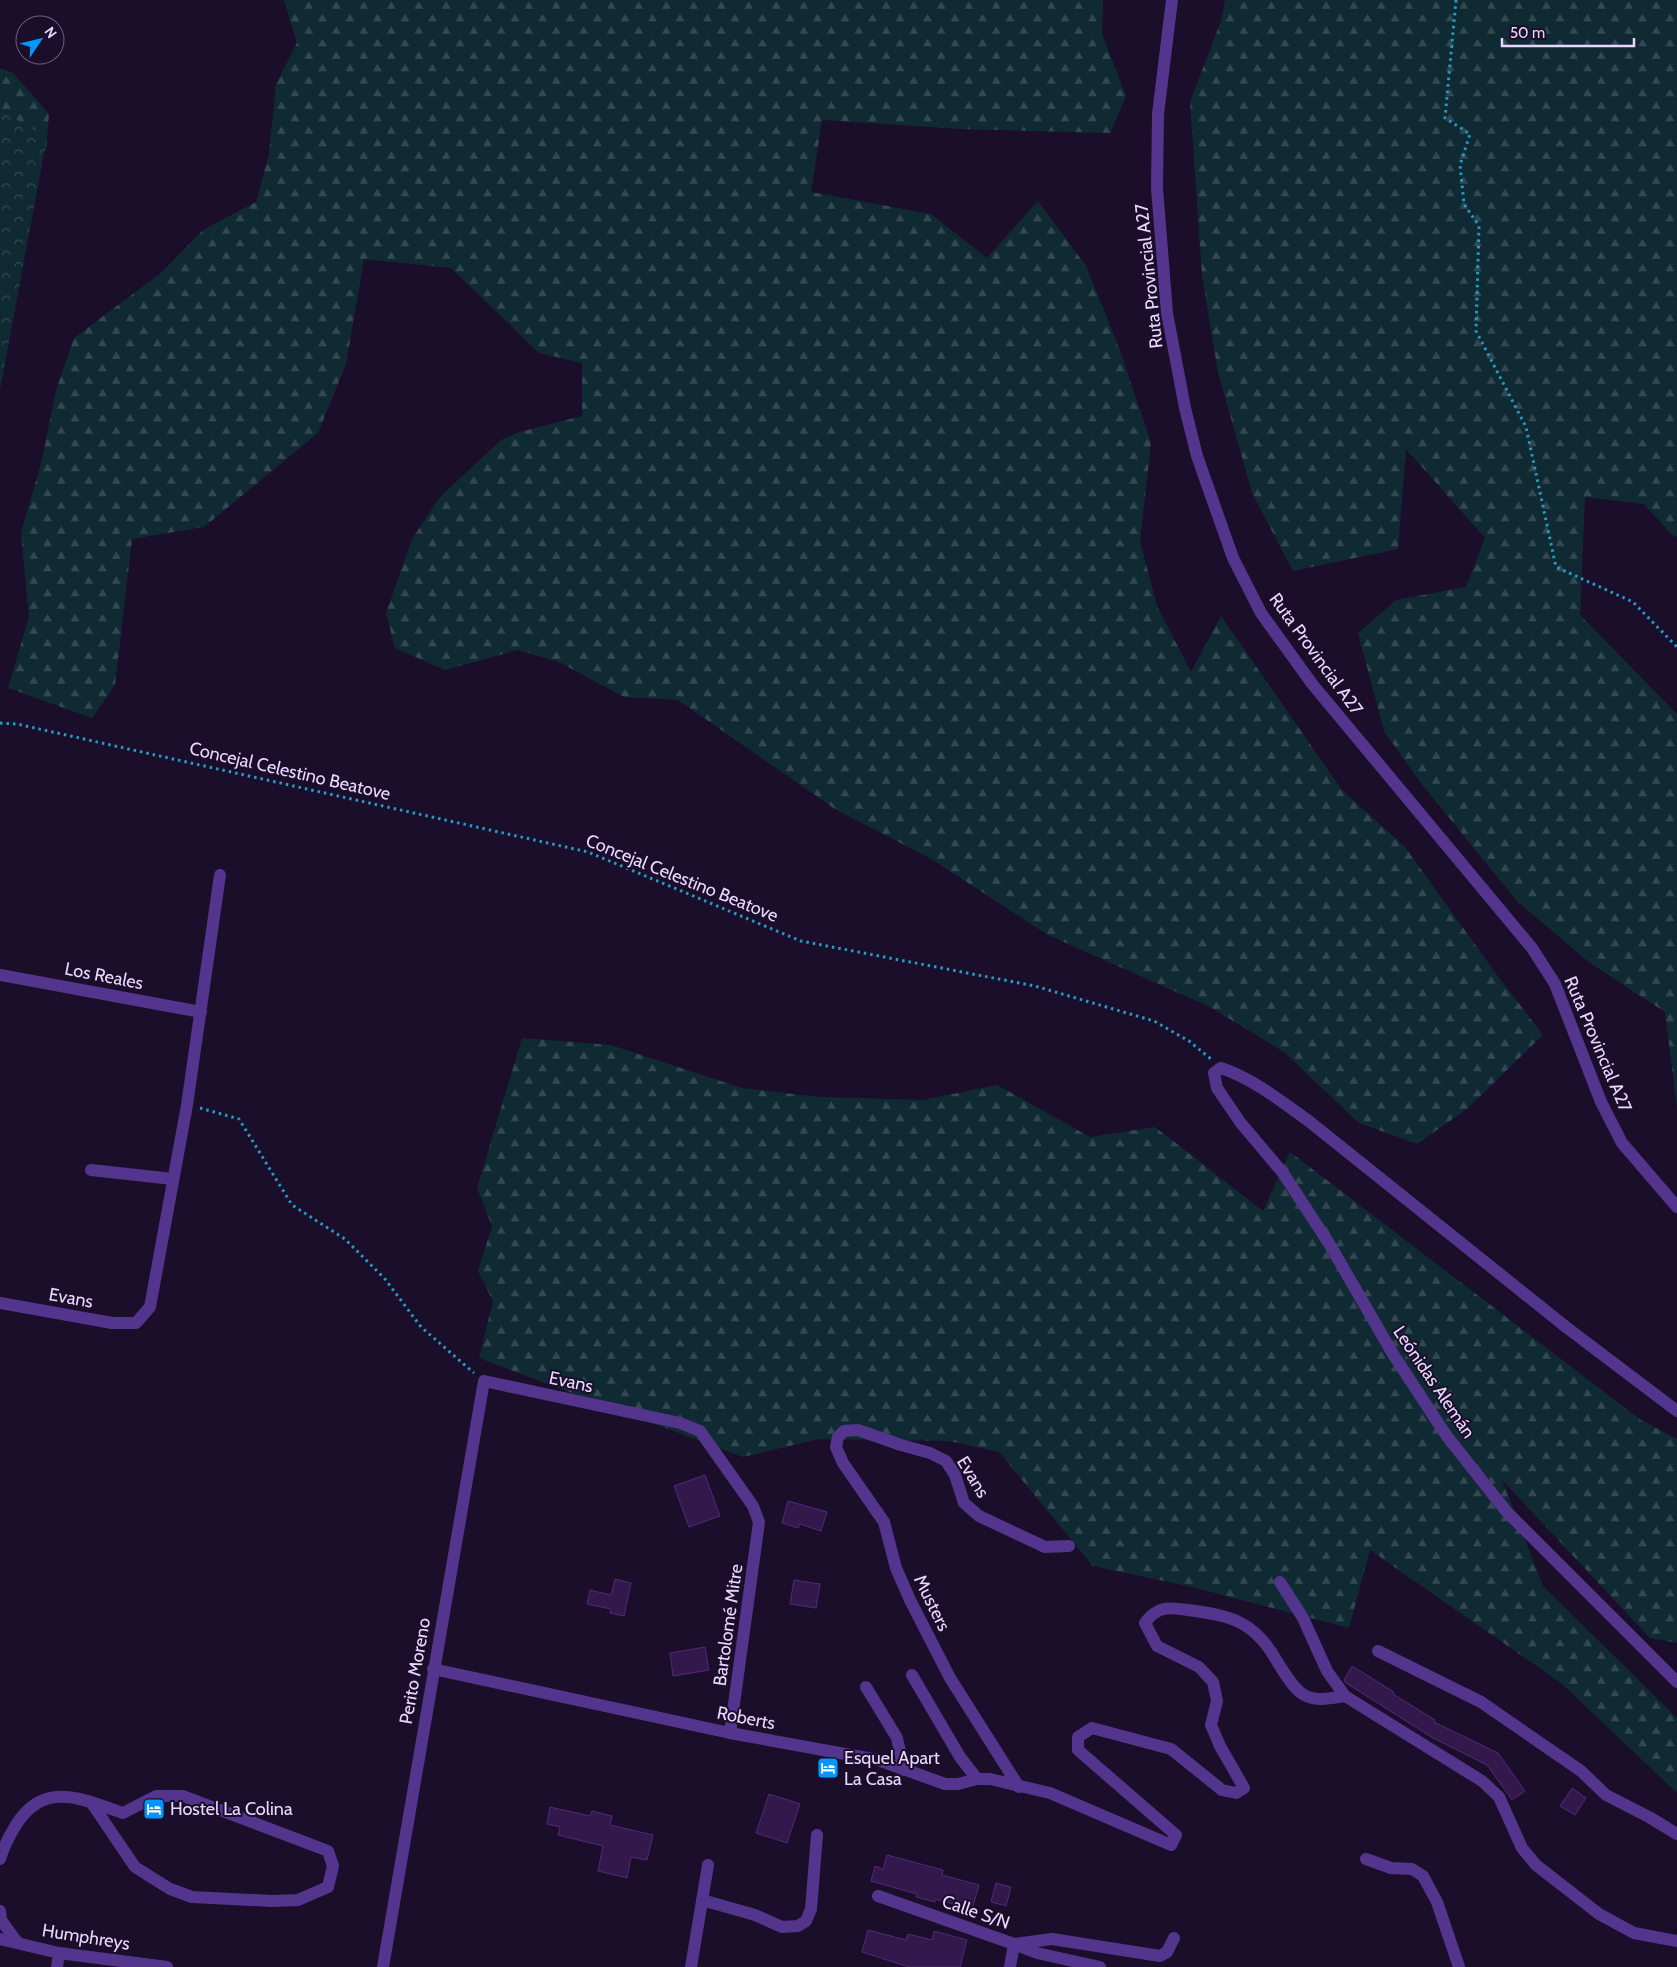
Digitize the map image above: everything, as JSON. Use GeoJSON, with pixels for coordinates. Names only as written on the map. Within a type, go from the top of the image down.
{"type":"FeatureCollection","features":[{"type":"Feature","properties":{"kind":"street","name":"Ruta Provincial A27"},"geometry":{"type":"LineString","coordinates":[[1172,0],[1158,114],[1157,179],[1167,313],[1185,408],[1198,456],[1233,558],[1261,613],[1313,685],[1532,948],[1555,984],[1601,1102],[1622,1143],[1677,1207]]}},
{"type":"Feature","properties":{"kind":"street"},"geometry":{"type":"LineString","coordinates":[[91,1170],[173,1179],[187,1105],[220,875]]}},
{"type":"Feature","properties":{"kind":"street","name":"Los Reales"},"geometry":{"type":"LineString","coordinates":[[0,975],[201,1012]]}},
{"type":"Feature","properties":{"kind":"street"},"geometry":{"type":"LineString","coordinates":[[1221,1068],[1236,1073],[1269,1093],[1310,1122],[1566,1327],[1677,1411]]}},
{"type":"Feature","properties":{"kind":"street","name":"Leónidas Alemán"},"geometry":{"type":"LineString","coordinates":[[1221,1068],[1214,1073],[1217,1088],[1240,1122],[1283,1174],[1325,1237],[1393,1354],[1446,1434],[1506,1511],[1677,1682]]}},
{"type":"Feature","properties":{"kind":"street","name":"Evans"},"geometry":{"type":"LineString","coordinates":[[0,1302],[112,1323],[136,1323],[150,1307],[173,1179]]}},
{"type":"Feature","properties":{"kind":"street","name":"Evans"},"geometry":{"type":"LineString","coordinates":[[484,1381],[680,1423],[700,1431],[753,1506],[760,1522]]}},
{"type":"Feature","properties":{"kind":"street","name":"Perito Moreno"},"geometry":{"type":"LineString","coordinates":[[383,1967],[484,1381]]}},
{"type":"Feature","properties":{"kind":"street","name":"Evans"},"geometry":{"type":"LineString","coordinates":[[844,1430],[858,1430],[900,1445],[930,1453],[946,1461],[955,1475],[964,1503],[979,1516],[1045,1547],[1069,1546]]}},
{"type":"Feature","properties":{"kind":"street","name":"Musters"},"geometry":{"type":"LineString","coordinates":[[844,1430],[838,1437],[836,1447],[843,1463],[884,1522],[896,1568],[910,1600],[950,1678],[1019,1787]]}},
{"type":"Feature","properties":{"kind":"street","name":"Bartolomé Mitre"},"geometry":{"type":"LineString","coordinates":[[730,1733],[760,1522]]}},
{"type":"Feature","properties":{"kind":"street"},"geometry":{"type":"LineString","coordinates":[[1280,1582],[1303,1618],[1326,1671],[1345,1696],[1482,1781],[1499,1797],[1522,1848],[1536,1865],[1599,1914],[1634,1932],[1677,1941]]}},
{"type":"Feature","properties":{"kind":"street","name":"Roberts"},"geometry":{"type":"LineString","coordinates":[[433,1669],[730,1733],[878,1760],[945,1784],[990,1779],[1050,1793],[1172,1845],[1176,1835],[1078,1750],[1078,1738],[1092,1728],[1171,1749],[1222,1790],[1236,1793],[1244,1788],[1211,1725],[1217,1701],[1213,1682],[1199,1667],[1157,1646],[1145,1623],[1152,1613],[1170,1607],[1224,1615],[1247,1626],[1269,1646],[1286,1676],[1303,1695],[1322,1700],[1345,1696]]}},
{"type":"Feature","properties":{"kind":"street"},"geometry":{"type":"LineString","coordinates":[[1378,1652],[1481,1702],[1581,1770],[1606,1795],[1677,1834]]}},
{"type":"Feature","properties":{"kind":"street"},"geometry":{"type":"LineString","coordinates":[[912,1675],[960,1757],[977,1779]]}},
{"type":"Feature","properties":{"kind":"street"},"geometry":{"type":"LineString","coordinates":[[866,1687],[897,1738],[904,1770]]}},
{"type":"Feature","properties":{"kind":"street"},"geometry":{"type":"LineString","coordinates":[[0,1859],[4,1844],[23,1814],[35,1802],[57,1796],[91,1802],[123,1813],[156,1796],[183,1796],[328,1851],[333,1866],[328,1887],[298,1900],[272,1901],[192,1897],[170,1889],[135,1867],[91,1802]]}},
{"type":"Feature","properties":{"kind":"street"},"geometry":{"type":"LineString","coordinates":[[702,1900],[755,1915],[782,1927],[798,1926],[806,1921],[811,1908],[817,1835]]}},
{"type":"Feature","properties":{"kind":"street"},"geometry":{"type":"LineString","coordinates":[[1366,1859],[1391,1868],[1412,1869],[1423,1876],[1437,1902],[1458,1967]]}},
{"type":"Feature","properties":{"kind":"street"},"geometry":{"type":"LineString","coordinates":[[691,1967],[708,1864]]}},
{"type":"Feature","properties":{"kind":"street","name":"Calle S/N"},"geometry":{"type":"LineString","coordinates":[[878,1896],[1014,1944],[1052,1939],[1160,1956],[1167,1952],[1174,1938]]}},
{"type":"Feature","properties":{"kind":"street"},"geometry":{"type":"LineString","coordinates":[[0,1911],[1,1920],[17,1942]]}},
{"type":"Feature","properties":{"kind":"street","name":"Humphreys"},"geometry":{"type":"LineString","coordinates":[[0,1939],[59,1953],[167,1967]]}},
{"type":"Feature","properties":{"kind":"street"},"geometry":{"type":"LineString","coordinates":[[1010,1967],[1014,1944],[1037,1953],[1100,1967]]}},
{"type":"Feature","properties":{"kind":"street"},"geometry":{"type":"LineString","coordinates":[[57,1967],[59,1953]]}},
{"type":"Feature","properties":{"kind":"path"},"geometry":{"type":"LineString","coordinates":[[1456,0],[1445,118],[1470,134],[1460,166],[1464,204],[1479,226],[1476,331],[1526,427],[1556,567],[1633,602],[1677,647]]}},
{"type":"Feature","properties":{"kind":"path","name":"Concejal Celestino Beatove"},"geometry":{"type":"LineString","coordinates":[[0,722],[17,724],[588,852],[800,941],[1035,986],[1154,1021],[1189,1041],[1221,1068]]}},
{"type":"Feature","properties":{"kind":"path"},"geometry":{"type":"LineString","coordinates":[[187,1105],[239,1119],[292,1205],[345,1239],[385,1279],[421,1327],[484,1381]]}},
{"type":"Feature","properties":{"kind":"green space"},"geometry":{"type":"Polygon","coordinates":[[[284,0],[1103,0],[1102,34],[1126,96],[1110,133],[961,129],[822,120],[811,192],[931,214],[987,258],[1038,201],[1086,266],[1121,353],[1151,443],[1140,541],[1157,606],[1191,672],[1221,616],[1342,790],[1405,847],[1497,975],[1543,1035],[1468,1108],[1417,1144],[1359,1123],[1284,1052],[1210,1007],[1048,935],[933,860],[835,809],[678,700],[624,697],[559,662],[518,650],[445,670],[395,648],[386,613],[412,539],[440,497],[501,440],[519,432],[582,416],[582,363],[539,353],[451,268],[364,259],[346,364],[318,433],[204,527],[132,539],[115,685],[92,718],[8,688],[29,617],[21,533],[42,460],[56,390],[74,338],[161,273],[203,230],[256,202],[269,154],[276,84],[297,43],[284,0]]]}},
{"type":"Feature","properties":{"kind":"green space"},"geometry":{"type":"Polygon","coordinates":[[[1225,0],[1677,0],[1677,537],[1672,535],[1644,504],[1585,497],[1580,615],[1677,714],[1677,1108],[1665,1012],[1590,963],[1517,901],[1420,782],[1384,731],[1358,633],[1396,600],[1466,587],[1485,538],[1406,449],[1398,549],[1293,571],[1252,493],[1218,372],[1202,276],[1190,102],[1221,21],[1225,0]]]}},
{"type":"Feature","properties":{"kind":"green space"},"geometry":{"type":"Polygon","coordinates":[[[0,68],[13,73],[49,114],[46,151],[17,169],[0,186],[0,68]]]}},
{"type":"Feature","properties":{"kind":"green space"},"geometry":{"type":"Polygon","coordinates":[[[0,110],[47,137],[0,390],[0,110]]]}},
{"type":"Feature","properties":{"kind":"green space"},"geometry":{"type":"Polygon","coordinates":[[[522,1038],[611,1045],[742,1088],[819,1097],[923,1100],[997,1085],[1090,1137],[1155,1127],[1263,1211],[1290,1152],[1641,1420],[1677,1439],[1677,1643],[1650,1638],[1502,1480],[1543,1586],[1677,1718],[1677,1793],[1561,1683],[1370,1550],[1349,1628],[1192,1587],[1093,1566],[999,1452],[949,1441],[819,1439],[743,1457],[479,1358],[493,1301],[478,1271],[492,1226],[477,1188],[522,1038]]]}},
{"type":"Feature","properties":{"kind":"building"},"geometry":{"type":"Polygon","coordinates":[[[705,1475],[720,1516],[689,1527],[674,1486],[705,1475]]]}},
{"type":"Feature","properties":{"kind":"building"},"geometry":{"type":"Polygon","coordinates":[[[788,1501],[827,1512],[821,1531],[800,1524],[798,1528],[782,1523],[788,1501]]]}},
{"type":"Feature","properties":{"kind":"building"},"geometry":{"type":"Polygon","coordinates":[[[615,1579],[631,1583],[624,1616],[610,1613],[611,1609],[587,1604],[590,1590],[611,1595],[615,1579]]]}},
{"type":"Feature","properties":{"kind":"building"},"geometry":{"type":"Polygon","coordinates":[[[794,1580],[820,1584],[816,1608],[790,1604],[794,1580]]]}},
{"type":"Feature","properties":{"kind":"building"},"geometry":{"type":"Polygon","coordinates":[[[705,1647],[709,1670],[673,1676],[670,1653],[705,1647]]]}},
{"type":"Feature","properties":{"kind":"building"},"geometry":{"type":"Polygon","coordinates":[[[1352,1666],[1435,1720],[1434,1722],[1498,1753],[1525,1791],[1512,1800],[1487,1765],[1433,1738],[1346,1683],[1344,1680],[1352,1666]]]}},
{"type":"Feature","properties":{"kind":"building"},"geometry":{"type":"Polygon","coordinates":[[[1572,1788],[1586,1798],[1575,1815],[1560,1806],[1572,1788]]]}},
{"type":"Feature","properties":{"kind":"building"},"geometry":{"type":"Polygon","coordinates":[[[769,1794],[800,1804],[787,1843],[756,1833],[769,1794]]]}},
{"type":"Feature","properties":{"kind":"building"},"geometry":{"type":"Polygon","coordinates":[[[550,1807],[590,1816],[592,1811],[612,1816],[610,1825],[653,1835],[647,1860],[631,1857],[627,1878],[598,1871],[603,1846],[558,1835],[560,1827],[547,1824],[550,1807]]]}},
{"type":"Feature","properties":{"kind":"building"},"geometry":{"type":"Polygon","coordinates":[[[887,1855],[943,1870],[942,1875],[979,1885],[972,1909],[935,1899],[935,1902],[916,1897],[917,1894],[871,1881],[875,1866],[883,1869],[887,1855]]]}},
{"type":"Feature","properties":{"kind":"building"},"geometry":{"type":"Polygon","coordinates":[[[996,1883],[1011,1887],[1006,1906],[991,1902],[996,1883]]]}},
{"type":"Feature","properties":{"kind":"building"},"geometry":{"type":"Polygon","coordinates":[[[868,1930],[906,1940],[908,1934],[932,1940],[934,1931],[967,1940],[960,1967],[909,1967],[862,1952],[868,1930]]]}},
{"type":"Feature","properties":{"kind":"place","name":"Esquel Apart La Casa"},"geometry":{"type":"Point","coordinates":[828,1768]}},
{"type":"Feature","properties":{"kind":"place","name":"Hostel La Colina"},"geometry":{"type":"Point","coordinates":[154,1809]}}]}
